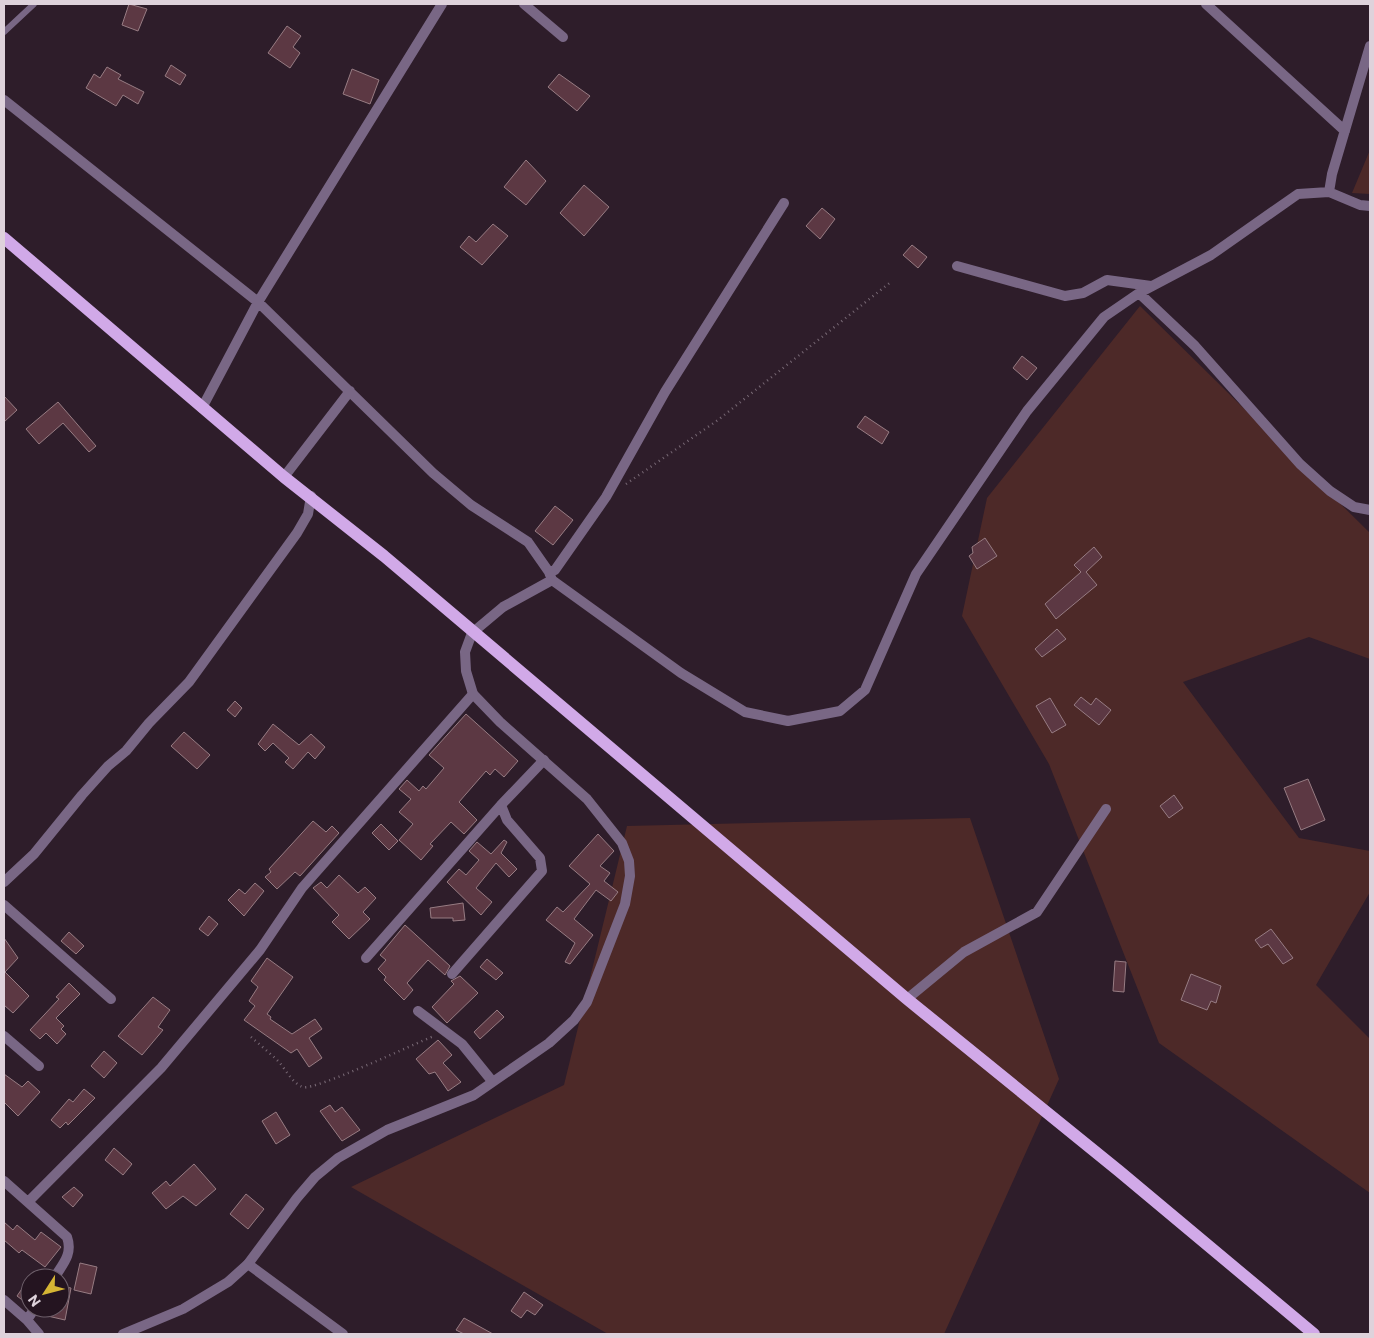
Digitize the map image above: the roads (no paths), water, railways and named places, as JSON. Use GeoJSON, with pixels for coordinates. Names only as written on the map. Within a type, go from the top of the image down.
{"type":"FeatureCollection","features":[{"type":"Feature","properties":{"kind":"main road"},"geometry":{"type":"LineString","coordinates":[[4,238],[202,408],[284,477],[311,496],[384,556],[472,633],[907,999],[1119,1171],[1314,1334]]}},
{"type":"Feature","properties":{"kind":"street"},"geometry":{"type":"LineString","coordinates":[[202,408],[258,302],[442,4]]}},
{"type":"Feature","properties":{"kind":"street"},"geometry":{"type":"LineString","coordinates":[[524,4],[563,38]]}},
{"type":"Feature","properties":{"kind":"street"},"geometry":{"type":"LineString","coordinates":[[1206,4],[1345,130]]}},
{"type":"Feature","properties":{"kind":"street"},"geometry":{"type":"LineString","coordinates":[[1329,192],[1370,46]]}},
{"type":"Feature","properties":{"kind":"street"},"geometry":{"type":"LineString","coordinates":[[4,100],[258,302],[433,473],[471,505],[528,542],[550,576],[681,673],[745,712],[788,721],[840,711],[865,690],[916,574],[1027,411],[1104,317],[1151,286],[1211,255],[1298,194],[1329,192],[1360,205],[1370,206]]}},
{"type":"Feature","properties":{"kind":"street"},"geometry":{"type":"LineString","coordinates":[[123,1334],[183,1309],[206,1297],[248,1264],[297,1198],[338,1158],[387,1130],[474,1095],[549,1043],[574,1020],[587,1002],[625,904],[630,876],[629,860],[622,843],[607,822],[568,780],[500,722],[473,694],[466,672],[465,652],[472,633],[504,607],[550,576],[606,497],[666,392],[784,202]]}},
{"type":"Feature","properties":{"kind":"street"},"geometry":{"type":"LineString","coordinates":[[958,266],[1065,296],[1083,293],[1107,280],[1151,286]]}},
{"type":"Feature","properties":{"kind":"street"},"geometry":{"type":"LineString","coordinates":[[1139,293],[1195,346],[1300,464],[1330,491],[1354,507],[1370,510]]}},
{"type":"Feature","properties":{"kind":"street"},"geometry":{"type":"LineString","coordinates":[[284,477],[350,391]]}},
{"type":"Feature","properties":{"kind":"street"},"geometry":{"type":"LineString","coordinates":[[4,882],[34,854],[108,766],[126,751],[149,723],[189,682],[298,533],[308,514],[311,496]]}},
{"type":"Feature","properties":{"kind":"street"},"geometry":{"type":"LineString","coordinates":[[29,1201],[161,1068],[260,950],[302,888],[473,694]]}},
{"type":"Feature","properties":{"kind":"street"},"geometry":{"type":"LineString","coordinates":[[366,958],[501,805],[544,760]]}},
{"type":"Feature","properties":{"kind":"street"},"geometry":{"type":"LineString","coordinates":[[452,974],[542,871],[540,858],[506,820],[501,805]]}},
{"type":"Feature","properties":{"kind":"street"},"geometry":{"type":"LineString","coordinates":[[907,999],[964,952],[1037,912],[1106,809]]}},
{"type":"Feature","properties":{"kind":"street"},"geometry":{"type":"LineString","coordinates":[[4,905],[111,999]]}},
{"type":"Feature","properties":{"kind":"street"},"geometry":{"type":"LineString","coordinates":[[418,1012],[462,1044],[492,1081]]}},
{"type":"Feature","properties":{"kind":"street"},"geometry":{"type":"LineString","coordinates":[[4,1036],[39,1066]]}},
{"type":"Feature","properties":{"kind":"street"},"geometry":{"type":"LineString","coordinates":[[4,1181],[29,1201],[67,1237],[70,1247],[69,1254],[60,1268]]}},
{"type":"Feature","properties":{"kind":"street"},"geometry":{"type":"LineString","coordinates":[[248,1264],[343,1334]]}},
{"type":"Feature","properties":{"kind":"street"},"geometry":{"type":"LineString","coordinates":[[4,1300],[27,1320],[39,1334]]}},
{"type":"Feature","properties":{"kind":"lane"},"geometry":{"type":"LineString","coordinates":[[4,32],[34,4]]}}]}
